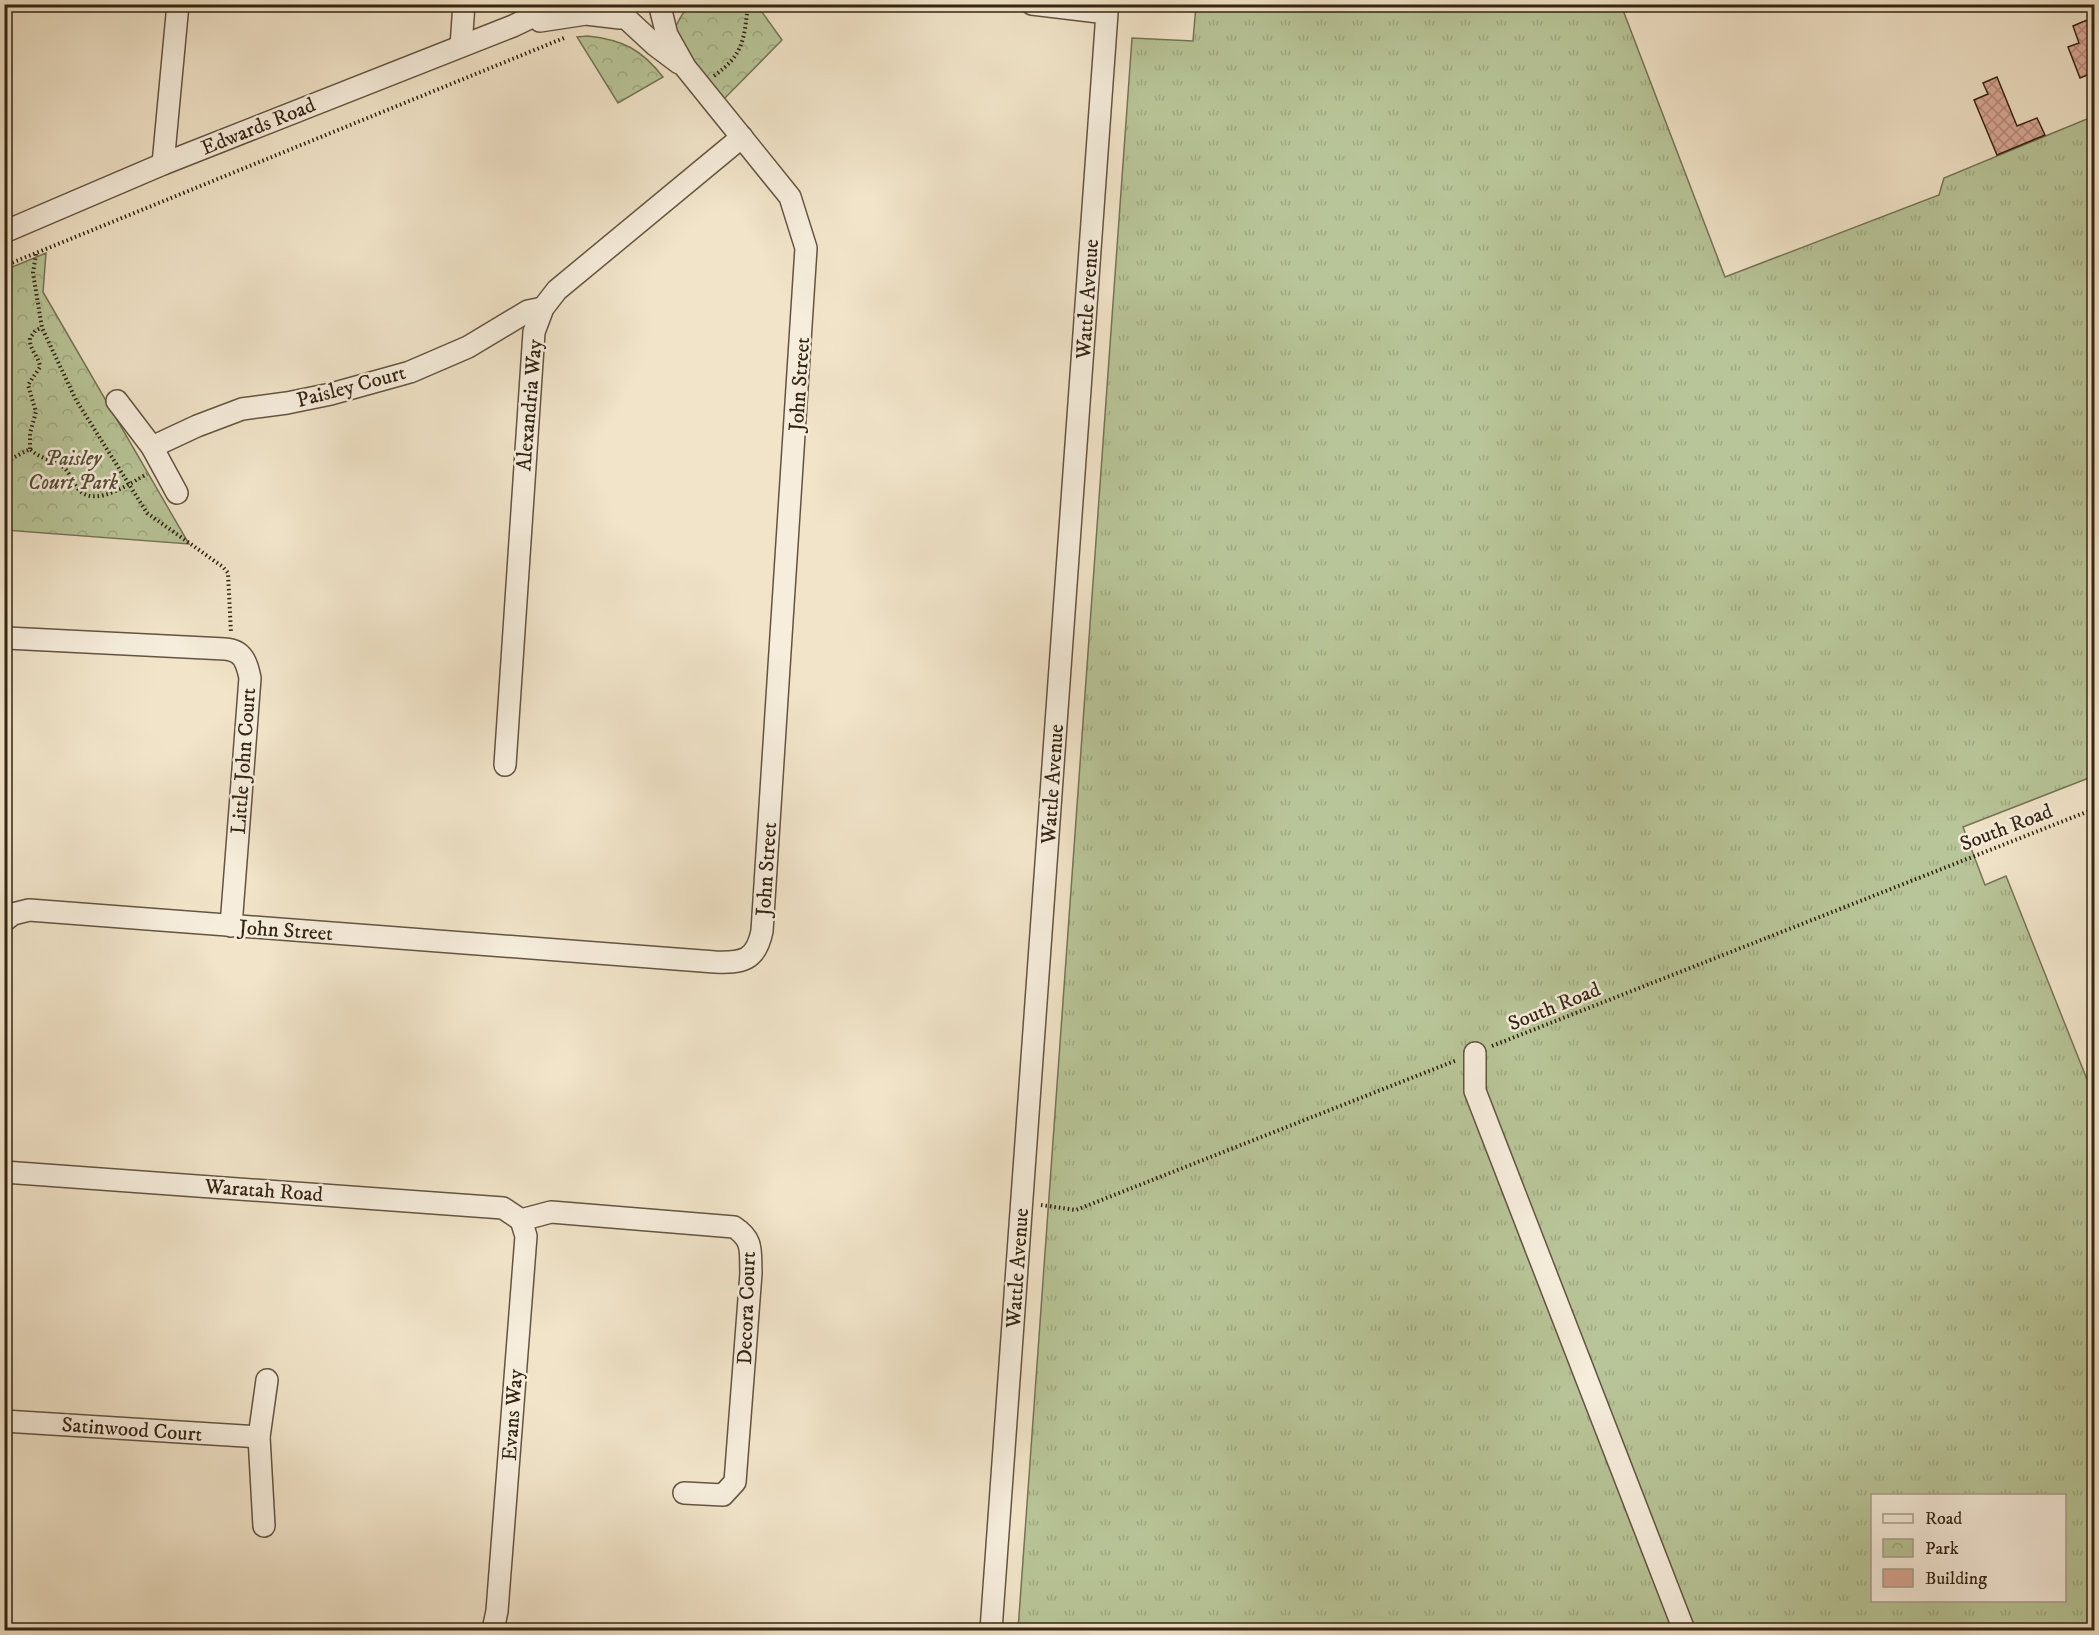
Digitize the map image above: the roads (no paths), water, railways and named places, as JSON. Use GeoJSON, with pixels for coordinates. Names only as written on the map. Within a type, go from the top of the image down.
{"type":"FeatureCollection","features":[{"type":"Feature","properties":{"kind":"street"},"geometry":{"type":"LineString","coordinates":[[163,164],[178,4]]}},
{"type":"Feature","properties":{"kind":"street"},"geometry":{"type":"LineString","coordinates":[[461,46],[464,4]]}},
{"type":"Feature","properties":{"kind":"street","name":"Edwards Road"},"geometry":{"type":"LineString","coordinates":[[4,232],[163,164],[513,26],[559,4]]}},
{"type":"Feature","properties":{"kind":"street","name":"Wattle Avenue"},"geometry":{"type":"LineString","coordinates":[[991,1630],[1107,13],[1032,4]]}},
{"type":"Feature","properties":{"kind":"street"},"geometry":{"type":"LineString","coordinates":[[618,14],[646,18],[660,6]]}},
{"type":"Feature","properties":{"kind":"street","name":"John Street"},"geometry":{"type":"LineString","coordinates":[[4,921],[13,914],[29,910],[715,963],[734,963],[749,957],[759,946],[807,248],[790,197],[685,67],[667,35],[660,6]]}},
{"type":"Feature","properties":{"kind":"street","name":"Edwards Road"},"geometry":{"type":"LineString","coordinates":[[513,26],[586,14],[618,14]]}},
{"type":"Feature","properties":{"kind":"street","name":"John Street"},"geometry":{"type":"LineString","coordinates":[[618,14],[685,67]]}},
{"type":"Feature","properties":{"kind":"street","name":"Alexandria Way"},"geometry":{"type":"LineString","coordinates":[[505,765],[534,332],[543,308],[557,290],[742,137]]}},
{"type":"Feature","properties":{"kind":"street","name":"Paisley Court"},"geometry":{"type":"LineString","coordinates":[[152,447],[197,426],[242,409],[331,394],[410,372],[468,347],[528,311],[543,308]]}},
{"type":"Feature","properties":{"kind":"street"},"geometry":{"type":"LineString","coordinates":[[117,401],[152,447],[177,493]]}},
{"type":"Feature","properties":{"kind":"street","name":"Little John Court"},"geometry":{"type":"LineString","coordinates":[[7,638],[231,649],[243,656],[250,678],[231,926]]}},
{"type":"Feature","properties":{"kind":"street"},"geometry":{"type":"LineString","coordinates":[[1475,1053],[1475,1091],[1684,1630]]}},
{"type":"Feature","properties":{"kind":"street","name":"Waratah Road"},"geometry":{"type":"LineString","coordinates":[[4,1172],[504,1208],[521,1220]]}},
{"type":"Feature","properties":{"kind":"street","name":"Decora Court"},"geometry":{"type":"LineString","coordinates":[[521,1220],[551,1212],[734,1227],[746,1235],[750,1248],[751,1273],[735,1482],[723,1495],[684,1493]]}},
{"type":"Feature","properties":{"kind":"street","name":"Evans Way"},"geometry":{"type":"LineString","coordinates":[[496,1624],[526,1236],[521,1220]]}},
{"type":"Feature","properties":{"kind":"street"},"geometry":{"type":"LineString","coordinates":[[264,1526],[259,1437],[267,1380]]}},
{"type":"Feature","properties":{"kind":"street","name":"Satinwood Court"},"geometry":{"type":"LineString","coordinates":[[4,1421],[259,1437]]}},
{"type":"Feature","properties":{"kind":"park label","name":"Paisley Court Park"},"geometry":{"type":"Point","coordinates":[73,470]}}]}
